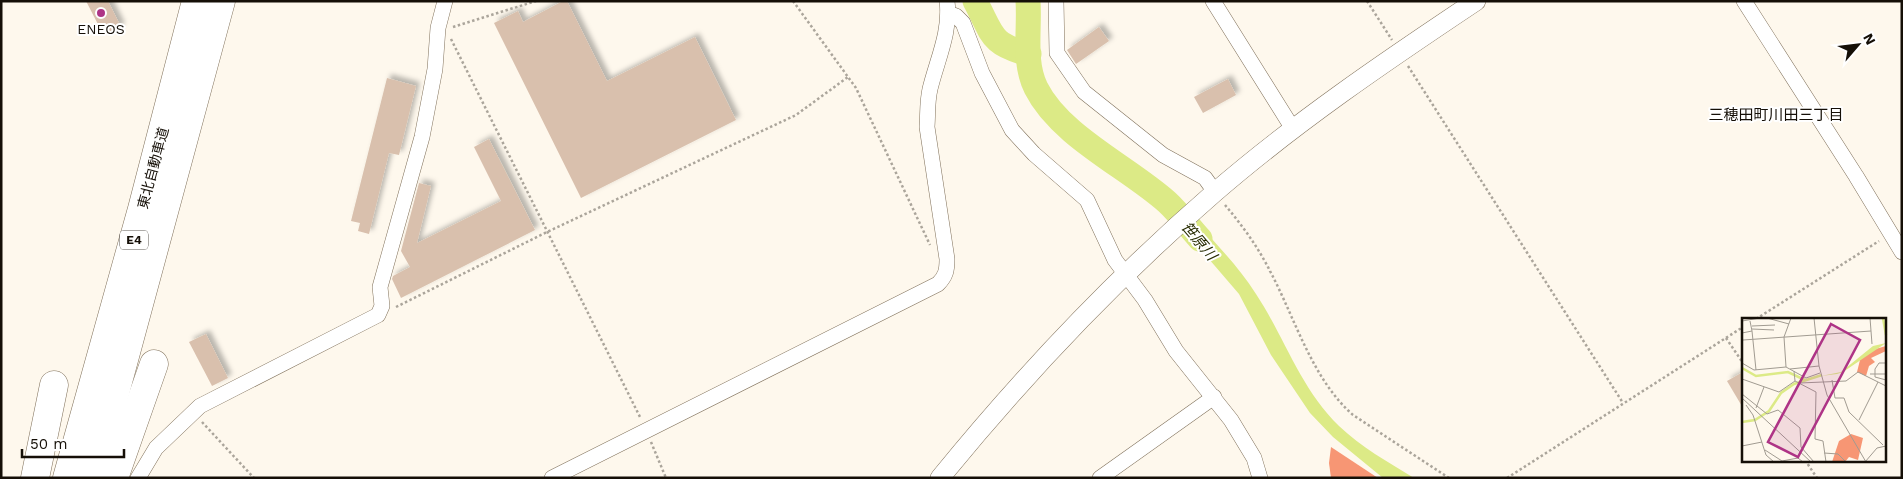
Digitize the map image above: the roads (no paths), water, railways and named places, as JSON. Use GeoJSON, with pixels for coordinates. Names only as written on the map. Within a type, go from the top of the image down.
{"type":"FeatureCollection","features":[{"type":"Feature","properties":{"kind":"highway","name":"東北自動車道"},"geometry":{"type":"LineString","coordinates":[[67,478],[142,209],[196,1]]}},
{"type":"Feature","properties":{"kind":"highway","name":"東北自動車道"},"geometry":{"type":"LineString","coordinates":[[92,478],[221,1]]}},
{"type":"Feature","properties":{"kind":"highway"},"geometry":{"type":"LineString","coordinates":[[114,478],[154,364]]}},
{"type":"Feature","properties":{"kind":"highway"},"geometry":{"type":"LineString","coordinates":[[35,478],[54,385]]}},
{"type":"Feature","properties":{"kind":"street"},"geometry":{"type":"LineString","coordinates":[[138,478],[156,448],[193,412],[214,398],[375,318],[382,306],[380,287],[422,137],[445,1]]}},
{"type":"Feature","properties":{"kind":"street"},"geometry":{"type":"LineString","coordinates":[[1056,1],[1057,53],[1084,92],[1163,155],[1205,178],[1215,192]]}},
{"type":"Feature","properties":{"kind":"street"},"geometry":{"type":"LineString","coordinates":[[1213,1],[1293,129]]}},
{"type":"Feature","properties":{"kind":"street"},"geometry":{"type":"LineString","coordinates":[[940,478],[978,431],[1124,274],[1215,192],[1293,129],[1399,52],[1476,1]]}},
{"type":"Feature","properties":{"kind":"street"},"geometry":{"type":"LineString","coordinates":[[1744,1],[1902,252]]}},
{"type":"Feature","properties":{"kind":"street"},"geometry":{"type":"LineString","coordinates":[[552,478],[938,284],[946,275],[947,259],[927,127],[927,106],[947,5]]}},
{"type":"Feature","properties":{"kind":"street"},"geometry":{"type":"LineString","coordinates":[[947,5],[963,23],[982,73],[1012,130],[1034,154],[1087,200],[1115,260],[1146,300],[1176,351],[1214,397],[1247,446],[1257,465],[1260,478]]}},
{"type":"Feature","properties":{"kind":"street"},"geometry":{"type":"LineString","coordinates":[[1100,478],[1214,397]]}},
{"type":"Feature","properties":{"kind":"water"},"geometry":{"type":"Polygon","coordinates":[[[1195,220],[1249,284],[1303,379],[1325,411],[1356,441],[1414,478],[1383,478],[1333,437],[1310,413],[1271,355],[1239,294],[1184,230],[1195,220]]]}},
{"type":"Feature","properties":{"kind":"waterway"},"geometry":{"type":"LineString","coordinates":[[975,1],[989,30],[999,42],[1029,54]]}},
{"type":"Feature","properties":{"kind":"waterway","name":"笹原川"},"geometry":{"type":"LineString","coordinates":[[1028,1],[1028,56],[1032,78],[1047,105],[1078,136],[1167,202],[1200,239]]}},
{"type":"Feature","properties":{"kind":"place","name":"ENEOS"},"geometry":{"type":"Point","coordinates":[101,13]}},
{"type":"Feature","properties":{"kind":"district","name":"三穂田町川田三丁目"},"geometry":{"type":"Point","coordinates":[1776,115]}}]}
